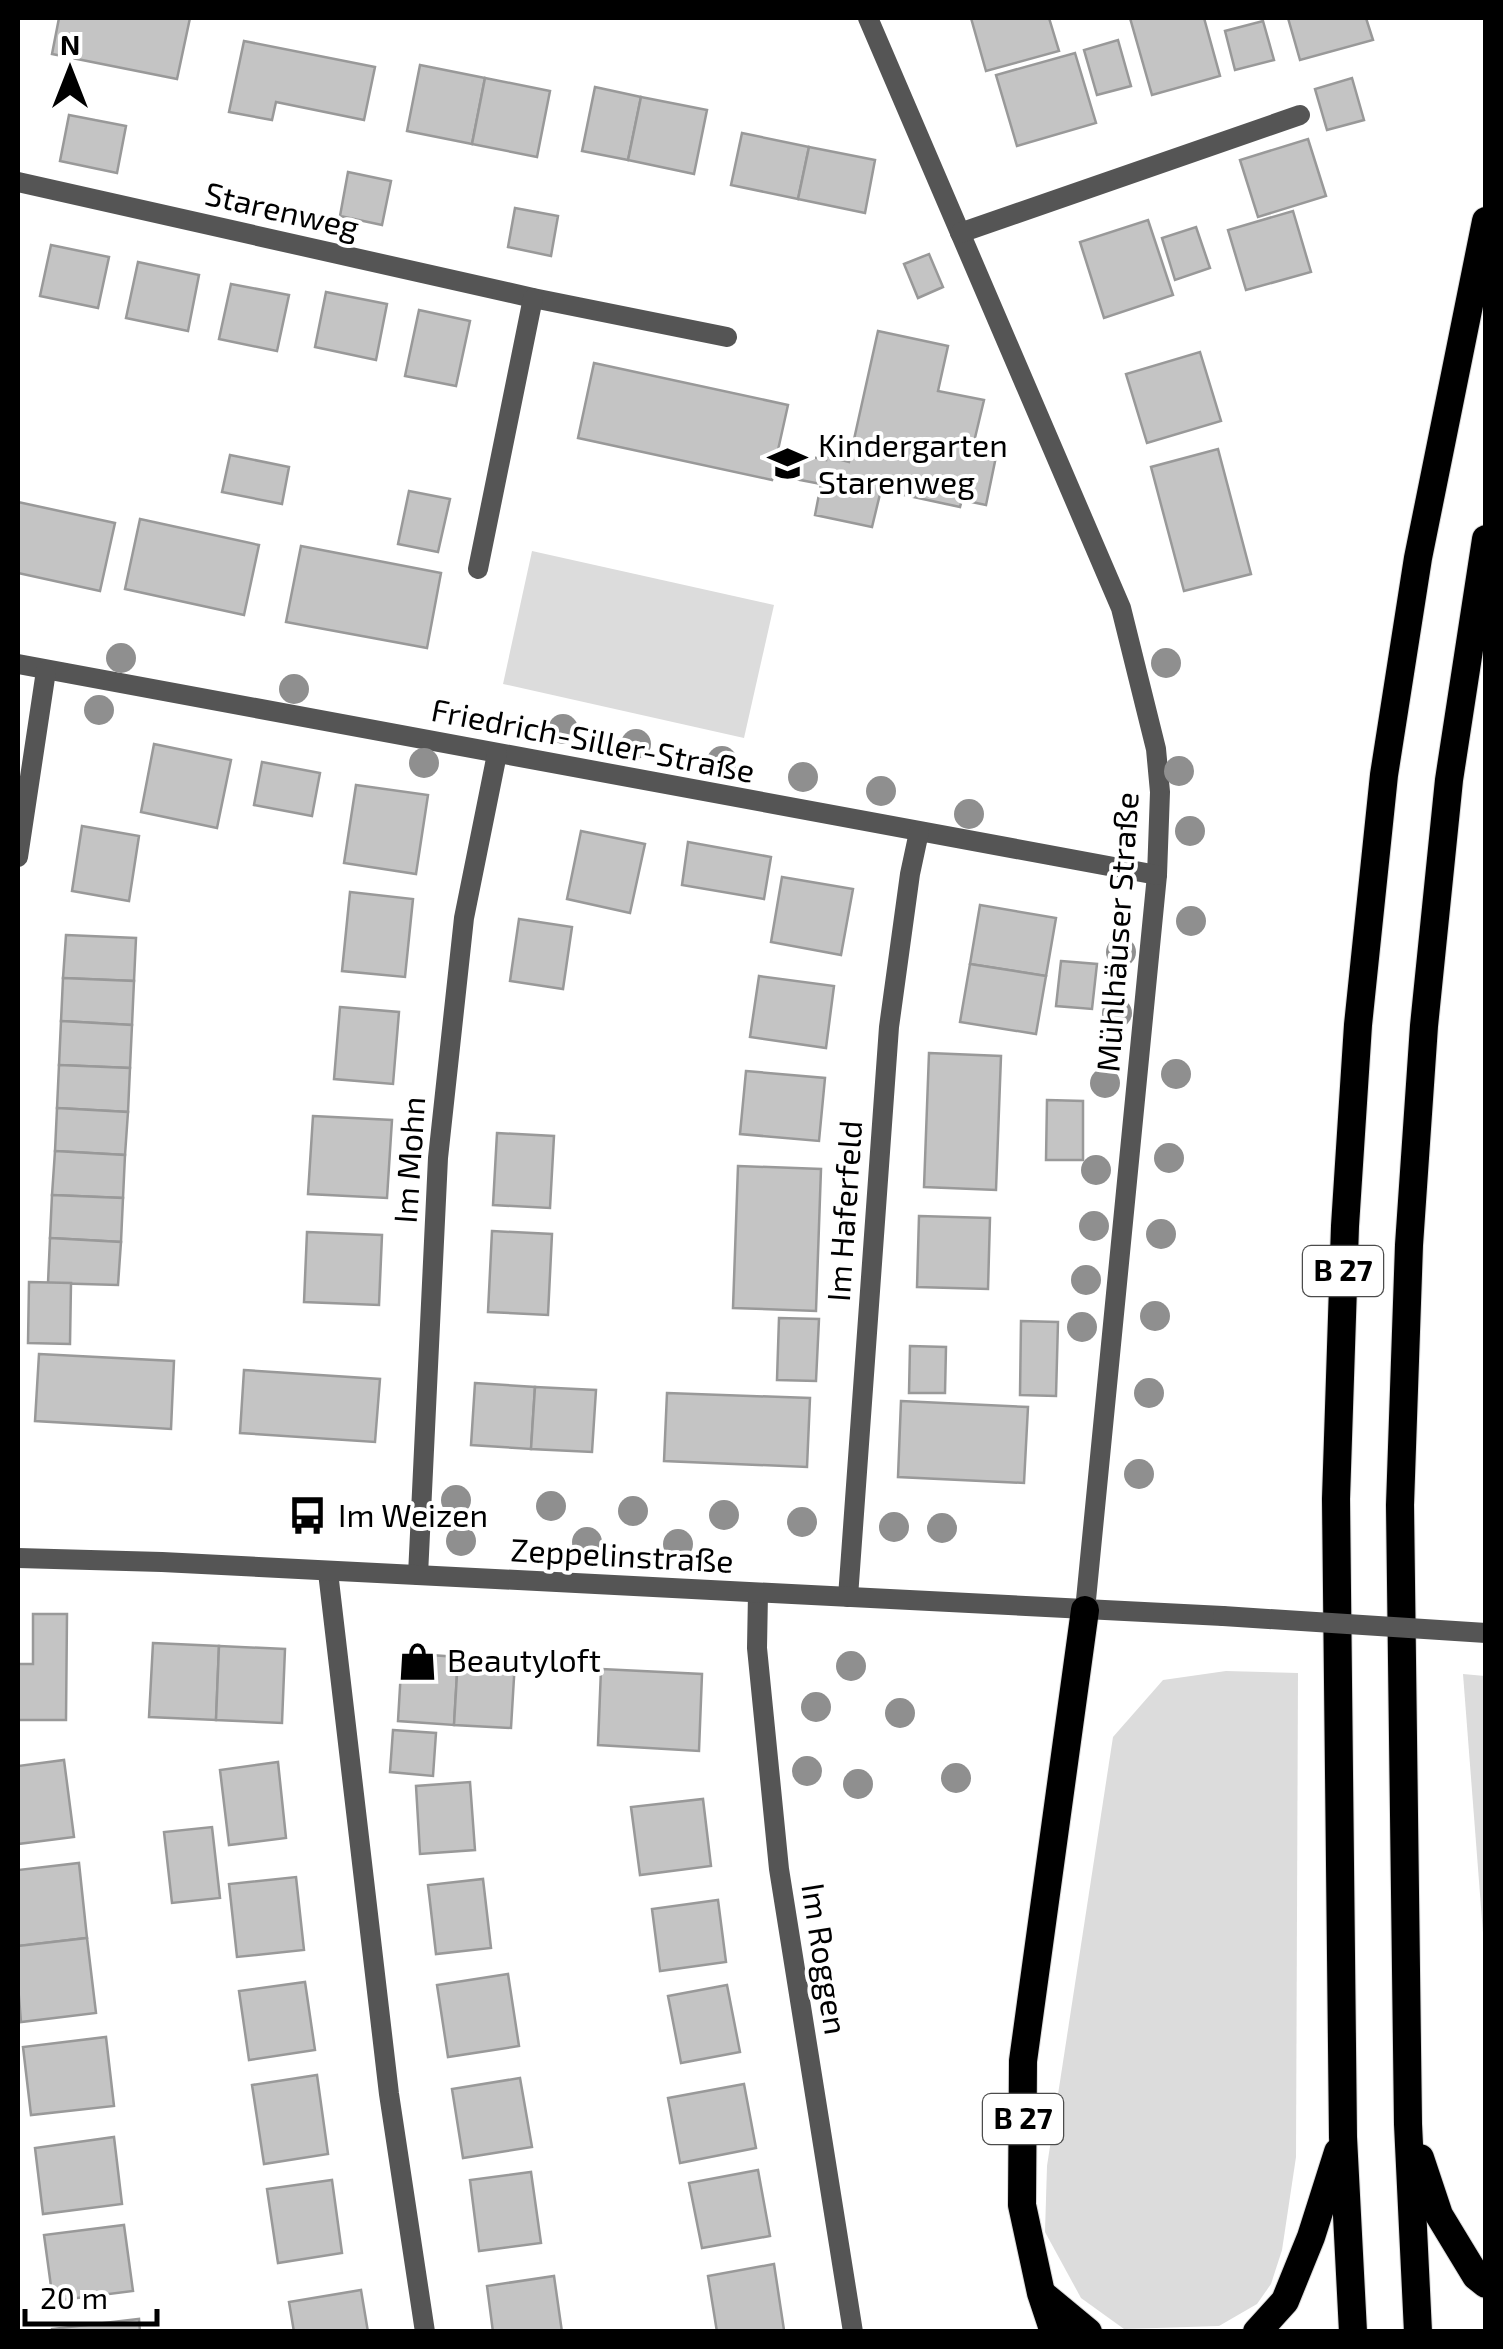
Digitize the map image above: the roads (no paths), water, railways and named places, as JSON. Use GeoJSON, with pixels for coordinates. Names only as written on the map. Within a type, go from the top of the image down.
{"type":"FeatureCollection","features":[{"type":"Feature","properties":{"kind":"highway","name":"B 27"},"geometry":{"type":"LineString","coordinates":[[1353,2332],[1342,2137],[1336,1499],[1344,1226],[1358,1025],[1384,774],[1418,558],[1486,221]]}},
{"type":"Feature","properties":{"kind":"highway","name":"B 27"},"geometry":{"type":"LineString","coordinates":[[1418,2332],[1408,2124],[1400,1505],[1409,1245],[1424,1026],[1449,780],[1486,540]]}},
{"type":"Feature","properties":{"kind":"highway","name":"B 27"},"geometry":{"type":"LineString","coordinates":[[1054,2332],[1041,2293],[1022,2205],[1024,2062],[1085,1610]]}},
{"type":"Feature","properties":{"kind":"highway","name":"B 27"},"geometry":{"type":"LineString","coordinates":[[1408,2124],[1438,2215],[1476,2276],[1486,2284]]}},
{"type":"Feature","properties":{"kind":"highway","name":"B 27"},"geometry":{"type":"LineString","coordinates":[[1257,2332],[1285,2300],[1311,2237],[1342,2137]]}},
{"type":"Feature","properties":{"kind":"highway"},"geometry":{"type":"LineString","coordinates":[[1041,2293],[1088,2332]]}},
{"type":"Feature","properties":{"kind":"street","name":"Mühlhäuser Straße"},"geometry":{"type":"LineString","coordinates":[[868,18],[1121,608],[1156,750],[1160,792],[1158,875],[1085,1610]]}},
{"type":"Feature","properties":{"kind":"street"},"geometry":{"type":"LineString","coordinates":[[960,233],[1300,115]]}},
{"type":"Feature","properties":{"kind":"street","name":"Starenweg"},"geometry":{"type":"LineString","coordinates":[[18,182],[727,338]]}},
{"type":"Feature","properties":{"kind":"street"},"geometry":{"type":"LineString","coordinates":[[478,568],[533,298]]}},
{"type":"Feature","properties":{"kind":"street","name":"Friedrich-Siller-Straße"},"geometry":{"type":"LineString","coordinates":[[18,664],[1158,875]]}},
{"type":"Feature","properties":{"kind":"street"},"geometry":{"type":"LineString","coordinates":[[18,857],[46,671]]}},
{"type":"Feature","properties":{"kind":"street","name":"Im Mohn"},"geometry":{"type":"LineString","coordinates":[[418,1575],[438,1158],[464,918],[497,754]]}},
{"type":"Feature","properties":{"kind":"street","name":"Im Haferfeld"},"geometry":{"type":"LineString","coordinates":[[848,1597],[889,1027],[919,832]]}},
{"type":"Feature","properties":{"kind":"street","name":"Zeppelinstraße"},"geometry":{"type":"LineString","coordinates":[[18,1558],[1223,1616],[1486,1633]]}},
{"type":"Feature","properties":{"kind":"street"},"geometry":{"type":"LineString","coordinates":[[328,1572],[389,2094],[425,2332]]}},
{"type":"Feature","properties":{"kind":"street","name":"Im Roggen"},"geometry":{"type":"LineString","coordinates":[[758,1593],[757,1648],[779,1870],[853,2332]]}},
{"type":"Feature","properties":{"kind":"place","name":"Kindergarten Starenweg"},"geometry":{"type":"Point","coordinates":[788,464]}},
{"type":"Feature","properties":{"kind":"place","name":"Im Weizen"},"geometry":{"type":"Point","coordinates":[308,1516]}},
{"type":"Feature","properties":{"kind":"place","name":"Beautyloft"},"geometry":{"type":"Point","coordinates":[417,1661]}}]}
